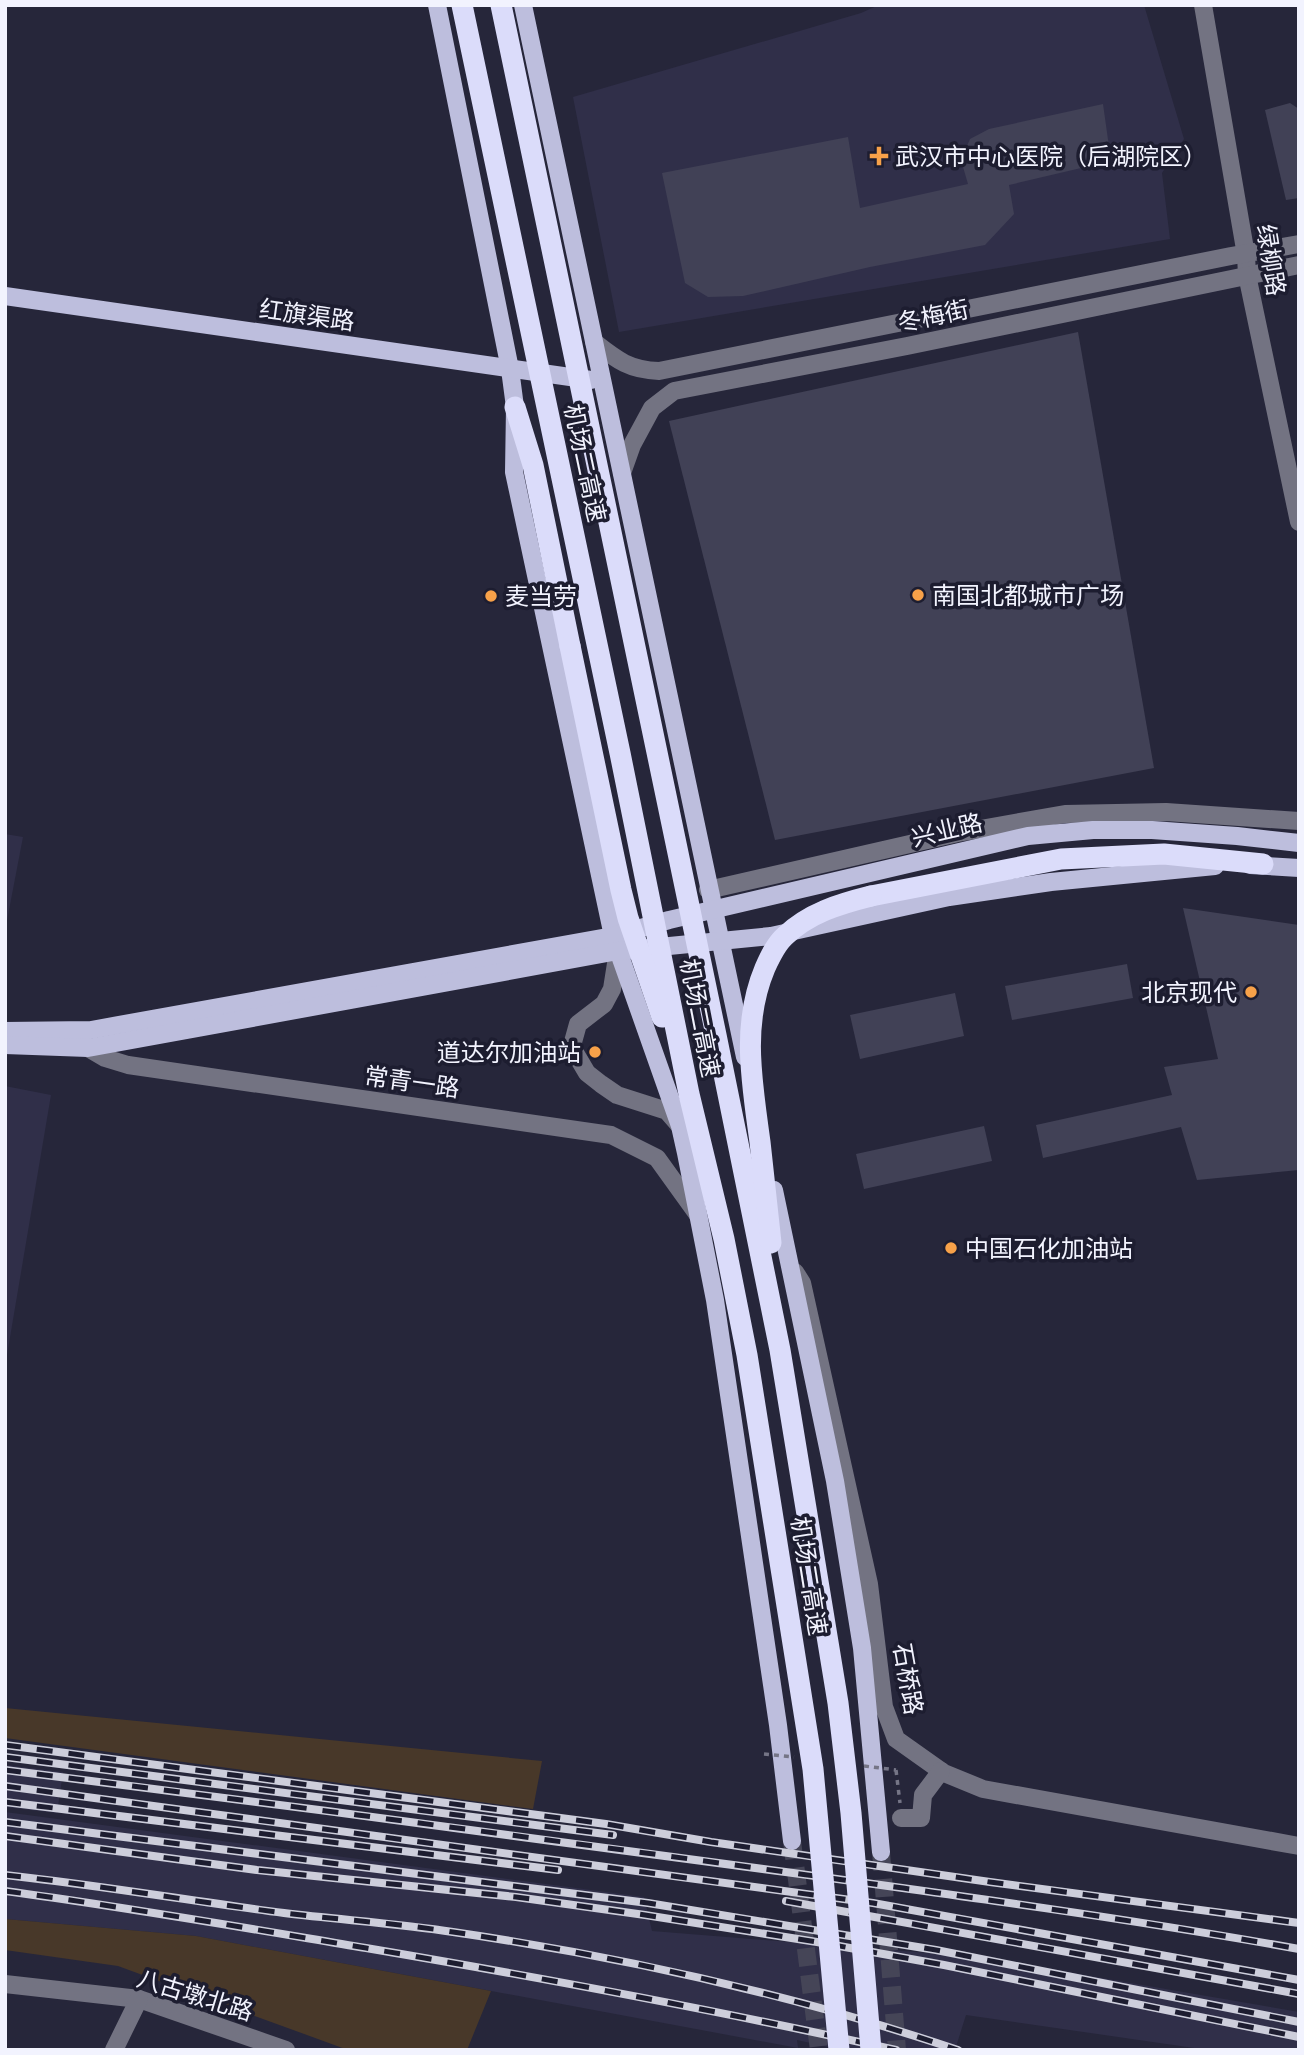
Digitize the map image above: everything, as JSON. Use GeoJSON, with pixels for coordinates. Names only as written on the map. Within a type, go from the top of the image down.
{"type":"FeatureCollection","features":[{"type":"Feature","properties":{"kind":"highway","name":"机场二高速"},"geometry":{"type":"LineString","coordinates":[[462,5],[689,1094],[724,1239],[747,1355],[804,1706],[818,1819],[839,2050]]}},
{"type":"Feature","properties":{"kind":"highway","name":"机场二高速"},"geometry":{"type":"LineString","coordinates":[[501,5],[780,1350],[838,1703],[851,1813],[871,2050]]}},
{"type":"Feature","properties":{"kind":"highway"},"geometry":{"type":"LineString","coordinates":[[515,407],[533,465],[628,918],[689,1094]]}},
{"type":"Feature","properties":{"kind":"highway"},"geometry":{"type":"LineString","coordinates":[[780,1350],[751,1069],[750,1024],[755,991],[768,961],[783,938],[807,919],[837,905],[1061,859],[1164,854],[1263,864]]}},
{"type":"Feature","properties":{"kind":"main road"},"geometry":{"type":"LineString","coordinates":[[437,5],[510,369],[515,407],[514,472],[616,944],[680,1126],[715,1300],[762,1612],[792,1841]]}},
{"type":"Feature","properties":{"kind":"main road"},"geometry":{"type":"LineString","coordinates":[[523,5],[712,910],[835,1481],[862,1648],[881,1852]]}},
{"type":"Feature","properties":{"kind":"main road","name":"红旗渠路"},"geometry":{"type":"LineString","coordinates":[[5,296],[603,382]]}},
{"type":"Feature","properties":{"kind":"main road","name":"兴业路"},"geometry":{"type":"LineString","coordinates":[[616,944],[712,910],[1028,836],[1093,830],[1152,830],[1299,843]]}},
{"type":"Feature","properties":{"kind":"main road"},"geometry":{"type":"LineString","coordinates":[[5,1031],[91,1030],[616,944],[720,943],[771,936],[950,897],[1051,881],[1133,875],[1187,867],[1263,864],[1299,868]]}},
{"type":"Feature","properties":{"kind":"main road","name":"常青一路"},"geometry":{"type":"LineString","coordinates":[[5,1045],[88,1048],[616,944]]}},
{"type":"Feature","properties":{"kind":"street","name":"绿柳路"},"geometry":{"type":"LineString","coordinates":[[1203,5],[1246,255],[1247,275],[1299,522]]}},
{"type":"Feature","properties":{"kind":"street","name":"冬梅街"},"geometry":{"type":"LineString","coordinates":[[594,342],[619,362],[640,370],[659,371],[1299,244]]}},
{"type":"Feature","properties":{"kind":"street","name":"冬梅街"},"geometry":{"type":"LineString","coordinates":[[622,473],[632,446],[652,408],[674,391],[1299,265]]}},
{"type":"Feature","properties":{"kind":"street"},"geometry":{"type":"LineString","coordinates":[[708,890],[958,833],[1065,814],[1166,812],[1299,821]]}},
{"type":"Feature","properties":{"kind":"street"},"geometry":{"type":"LineString","coordinates":[[616,944],[612,989],[604,1004],[578,1024],[573,1042],[574,1051],[587,1073],[601,1084],[617,1095],[667,1111],[680,1126]]}},
{"type":"Feature","properties":{"kind":"street","name":"常青一路"},"geometry":{"type":"LineString","coordinates":[[88,1048],[105,1058],[128,1065],[611,1135],[657,1158],[698,1215]]}},
{"type":"Feature","properties":{"kind":"street","name":"石桥路"},"geometry":{"type":"LineString","coordinates":[[788,1260],[802,1283],[869,1584],[884,1707],[896,1739],[942,1771],[983,1789],[1299,1846]]}},
{"type":"Feature","properties":{"kind":"street"},"geometry":{"type":"LineString","coordinates":[[901,1818],[921,1818],[923,1795],[942,1771]]}},
{"type":"Feature","properties":{"kind":"street","name":"八古墩北路"},"geometry":{"type":"LineString","coordinates":[[5,1984],[138,1999],[286,2050]]}},
{"type":"Feature","properties":{"kind":"street"},"geometry":{"type":"LineString","coordinates":[[114,2050],[138,1999]]}},
{"type":"Feature","properties":{"kind":"path"},"geometry":{"type":"LineString","coordinates":[[897,1770],[901,1818]]}},
{"type":"Feature","properties":{"kind":"shaded area","name":"武汉市中心医院（后湖院区）"},"geometry":{"type":"Polygon","coordinates":[[[879,5],[1144,5],[1184,139],[1162,173],[1170,239],[619,332],[573,97],[861,13],[879,5]]]}},
{"type":"Feature","properties":{"kind":"shaded area"},"geometry":{"type":"Polygon","coordinates":[[[5,834],[23,837],[5,931],[5,834]]]}},
{"type":"Feature","properties":{"kind":"shaded area"},"geometry":{"type":"Polygon","coordinates":[[[5,1086],[51,1095],[5,1367],[5,1086]]]}},
{"type":"Feature","properties":{"kind":"shaded area"},"geometry":{"type":"Polygon","coordinates":[[[5,1708],[542,1761],[533,1809],[5,1738],[5,1708]]]}},
{"type":"Feature","properties":{"kind":"shaded area"},"geometry":{"type":"Polygon","coordinates":[[[5,1765],[63,1772],[57,1813],[5,1807],[5,1765]]]}},
{"type":"Feature","properties":{"kind":"shaded area"},"geometry":{"type":"Polygon","coordinates":[[[5,1812],[644,1897],[652,1931],[979,1957],[1299,2012],[1299,2050],[1208,2050],[966,2015],[955,2050],[842,2050],[797,2040],[798,2048],[196,1936],[5,1919],[5,1812]]]}},
{"type":"Feature","properties":{"kind":"shaded area"},"geometry":{"type":"Polygon","coordinates":[[[5,1919],[196,1936],[491,1991],[467,2050],[348,2050],[118,1966],[5,1950],[5,1919]]]}},
{"type":"Feature","properties":{"kind":"building"},"geometry":{"type":"Polygon","coordinates":[[[1290,103],[1299,109],[1299,198],[1286,200],[1265,110],[1290,103]]]}},
{"type":"Feature","properties":{"kind":"building"},"geometry":{"type":"Polygon","coordinates":[[[1103,104],[1111,161],[1009,185],[1014,214],[985,245],[870,267],[743,296],[708,297],[685,283],[662,173],[848,137],[860,208],[968,184],[961,160],[970,139],[989,129],[1103,104]]]}},
{"type":"Feature","properties":{"kind":"building","name":"南国北都城市广场"},"geometry":{"type":"Polygon","coordinates":[[[1078,332],[1154,768],[775,840],[669,421],[1078,332]]]}},
{"type":"Feature","properties":{"kind":"building","name":"北京现代"},"geometry":{"type":"Polygon","coordinates":[[[1183,908],[1299,925],[1299,1170],[1197,1180],[1181,1127],[1043,1158],[1036,1125],[1172,1095],[1164,1067],[1218,1059],[1183,908]]]}},
{"type":"Feature","properties":{"kind":"building"},"geometry":{"type":"Polygon","coordinates":[[[1127,964],[1133,998],[1012,1020],[1005,986],[1127,964]]]}},
{"type":"Feature","properties":{"kind":"building"},"geometry":{"type":"Polygon","coordinates":[[[955,993],[964,1036],[860,1059],[850,1015],[955,993]]]}},
{"type":"Feature","properties":{"kind":"building"},"geometry":{"type":"Polygon","coordinates":[[[984,1126],[992,1161],[864,1189],[856,1154],[984,1126]]]}},
{"type":"Feature","properties":{"kind":"tunnel"},"geometry":{"type":"LineString","coordinates":[[792,1841],[819,2050]]}},
{"type":"Feature","properties":{"kind":"tunnel"},"geometry":{"type":"LineString","coordinates":[[881,1852],[897,2050]]}},
{"type":"Feature","properties":{"kind":"railway"},"geometry":{"type":"LineString","coordinates":[[5,1745],[606,1824],[711,1842],[990,1882],[1299,1923]]}},
{"type":"Feature","properties":{"kind":"railway"},"geometry":{"type":"LineString","coordinates":[[5,1757],[613,1835]]}},
{"type":"Feature","properties":{"kind":"railway"},"geometry":{"type":"LineString","coordinates":[[5,1770],[920,1890],[1299,1949]]}},
{"type":"Feature","properties":{"kind":"railway"},"geometry":{"type":"LineString","coordinates":[[5,1786],[873,1903],[1299,1980]]}},
{"type":"Feature","properties":{"kind":"railway"},"geometry":{"type":"LineString","coordinates":[[5,1802],[558,1870]]}},
{"type":"Feature","properties":{"kind":"railway"},"geometry":{"type":"LineString","coordinates":[[5,1822],[648,1903],[936,1950],[1299,2022]]}},
{"type":"Feature","properties":{"kind":"railway"},"geometry":{"type":"LineString","coordinates":[[5,1836],[257,1870],[516,1897],[645,1915],[944,1965],[1299,2037]]}},
{"type":"Feature","properties":{"kind":"railway"},"geometry":{"type":"LineString","coordinates":[[5,1875],[284,1913],[432,1929],[581,1953],[771,1995],[958,2050]]}},
{"type":"Feature","properties":{"kind":"railway"},"geometry":{"type":"LineString","coordinates":[[5,1891],[186,1918],[499,1971],[698,2008],[896,2050]]}},
{"type":"Feature","properties":{"kind":"railway"},"geometry":{"type":"LineString","coordinates":[[786,1901],[1299,1994]]}},
{"type":"Feature","properties":{"kind":"place","name":"武汉市中心医院（后湖院区）"},"geometry":{"type":"Point","coordinates":[879,156]}},
{"type":"Feature","properties":{"kind":"place","name":"南国北都城市广场"},"geometry":{"type":"Point","coordinates":[918,595]}},
{"type":"Feature","properties":{"kind":"place","name":"麦当劳"},"geometry":{"type":"Point","coordinates":[491,596]}},
{"type":"Feature","properties":{"kind":"place","name":"北京现代"},"geometry":{"type":"Point","coordinates":[1251,992]}},
{"type":"Feature","properties":{"kind":"place","name":"道达尔加油站"},"geometry":{"type":"Point","coordinates":[595,1052]}},
{"type":"Feature","properties":{"kind":"place","name":"中国石化加油站"},"geometry":{"type":"Point","coordinates":[951,1248]}}]}
